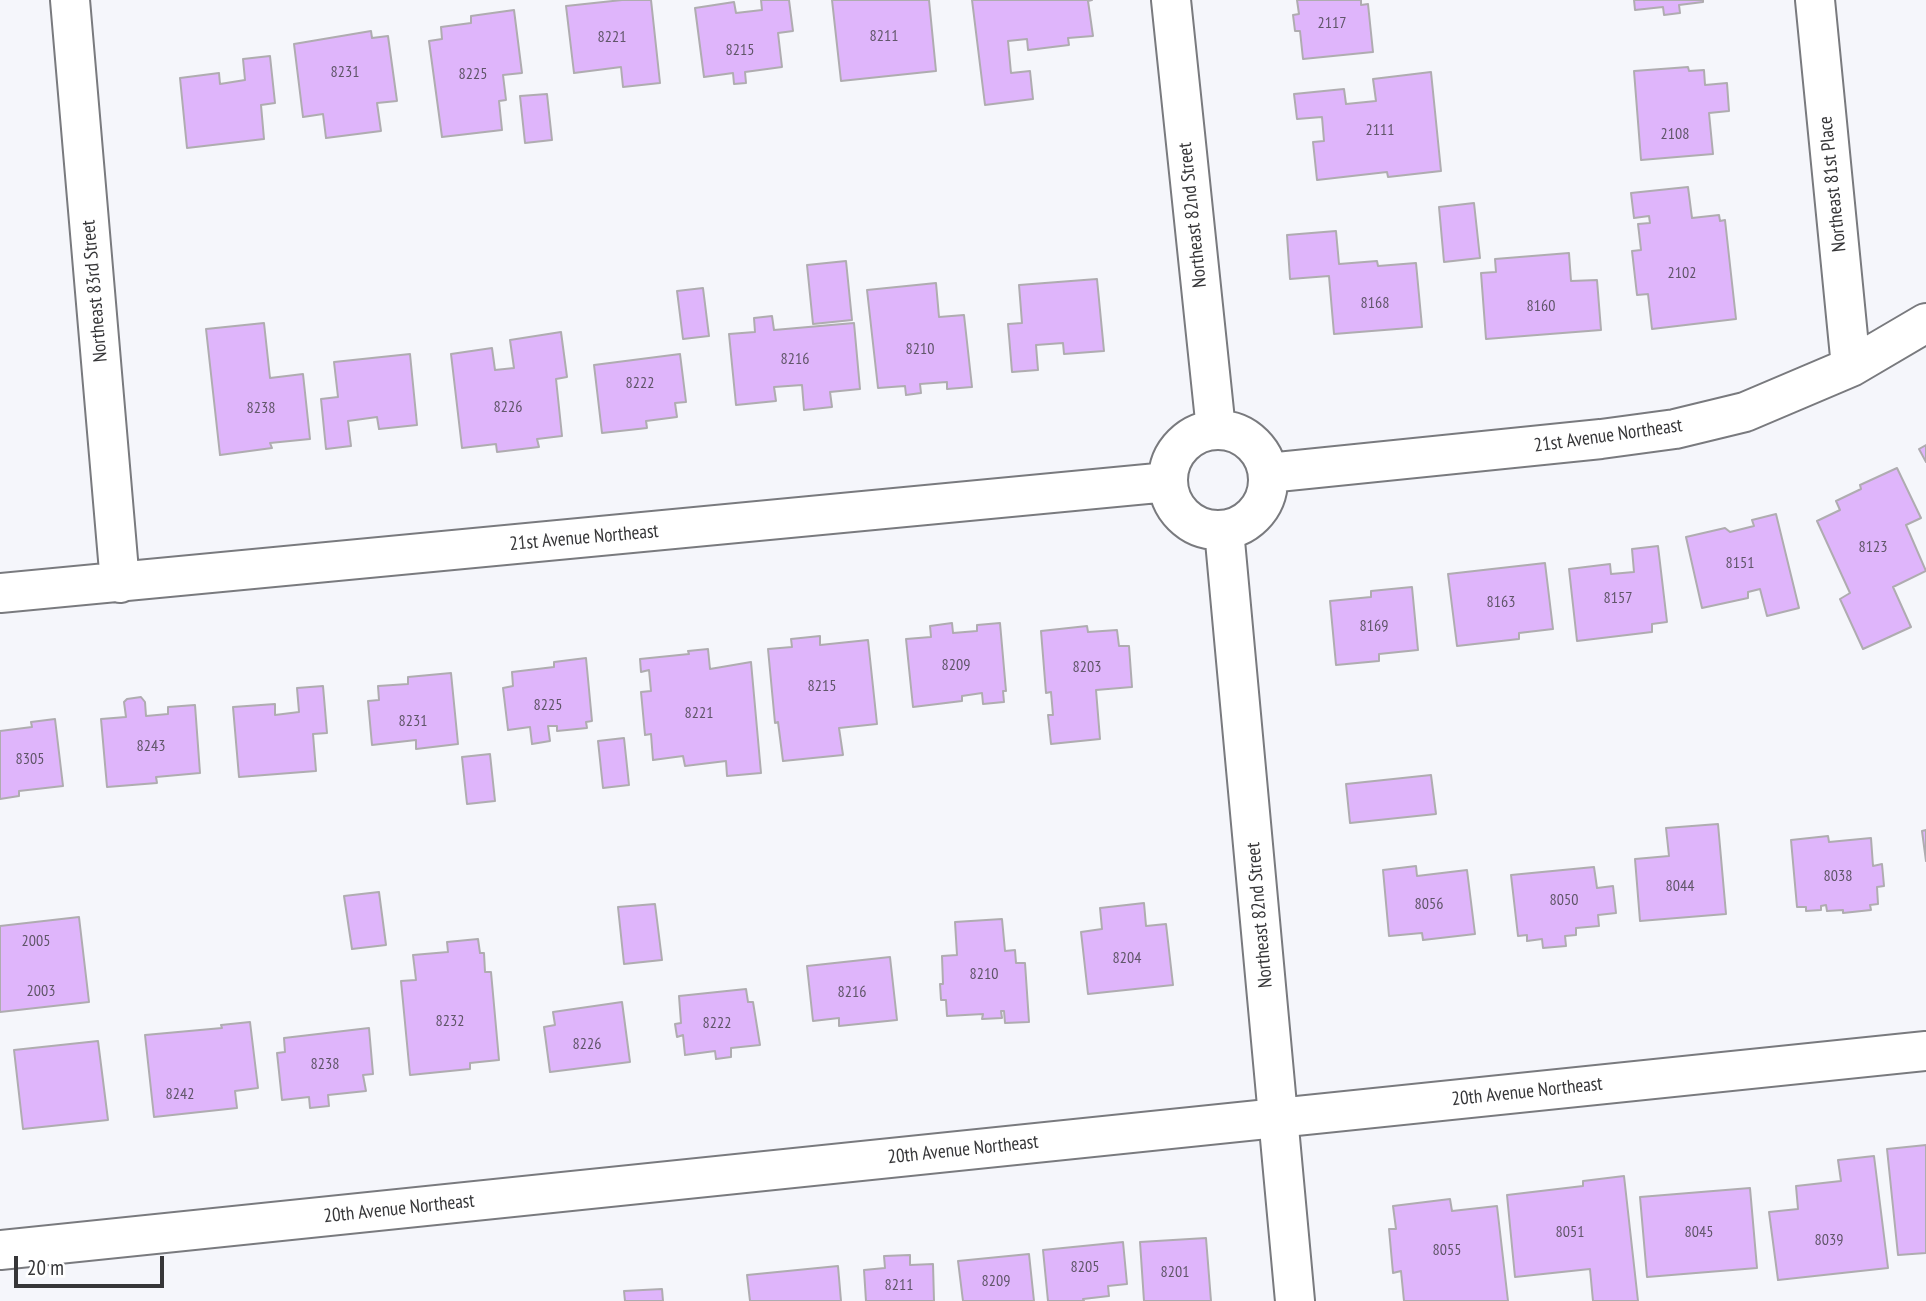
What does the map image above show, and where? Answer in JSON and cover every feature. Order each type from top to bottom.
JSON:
[{"type":"street","name":"Northeast 83rd Street","points":[[69,0],[120,583]]},
{"type":"street","name":"Northeast 82nd Street","points":[[1171,0],[1216,430]]},
{"type":"street","name":"Northeast 81st Place","points":[[1815,0],[1851,368]]},
{"type":"street","name":"21st Avenue Northeast","points":[[1268,473],[1675,429],[1745,412],[1851,368],[1926,323]]},
{"type":"street","points":[[1216,430],[1237,432],[1252,442],[1262,454],[1268,473],[1269,485],[1265,501],[1256,515],[1243,524],[1213,531],[1197,526],[1184,517],[1173,503],[1168,482],[1169,469],[1181,446],[1202,432],[1216,430]]},
{"type":"street","name":"21st Avenue Northeast","points":[[0,593],[1168,482]]},
{"type":"street","name":"Northeast 82nd Street","points":[[1224,530],[1295,1301]]},
{"type":"street","name":"20th Avenue Northeast","points":[[0,1250],[1926,1051]]},
{"type":"building","points":[[651,0],[660,83],[623,87],[621,67],[574,73],[566,6]]},
{"type":"building","points":[[761,0],[789,0],[793,31],[778,33],[782,67],[745,72],[746,83],[734,84],[733,73],[704,77],[695,8],[734,2],[736,13],[762,10]]},
{"type":"building","points":[[832,0],[929,0],[936,71],[841,81]]},
{"type":"building","points":[[972,0],[1092,0],[1088,1],[1093,36],[1068,38],[1069,45],[1028,50],[1027,39],[1008,41],[1011,73],[1030,71],[1033,99],[985,105]]},
{"type":"building","points":[[1297,0],[1361,0],[1361,5],[1368,4],[1373,52],[1303,59],[1300,31],[1295,31],[1293,15],[1299,14]]},
{"type":"building","points":[[1634,0],[1703,2],[1679,5],[1680,13],[1664,15],[1663,7],[1635,10]]},
{"type":"building","points":[[514,10],[522,73],[503,75],[506,100],[499,101],[502,130],[442,137],[429,41],[442,39],[441,27],[471,23],[471,16]]},
{"type":"building","points":[[371,31],[372,38],[388,36],[397,101],[377,103],[381,131],[326,138],[323,114],[303,117],[294,44]]},
{"type":"building","points":[[270,56],[275,103],[261,105],[264,139],[187,148],[180,78],[219,73],[220,84],[245,80],[243,59]]},
{"type":"building","points":[[1688,67],[1689,71],[1704,70],[1705,85],[1727,83],[1729,111],[1709,113],[1713,154],[1641,160],[1634,71]]},
{"type":"building","points":[[1431,72],[1441,171],[1388,177],[1387,172],[1317,180],[1313,142],[1324,141],[1322,117],[1297,119],[1294,94],[1344,89],[1346,104],[1376,101],[1373,79]]},
{"type":"building","points":[[547,94],[552,140],[525,143],[520,96]]},
{"type":"building","points":[[1688,187],[1692,218],[1719,215],[1720,221],[1725,220],[1736,319],[1652,329],[1648,294],[1637,295],[1632,251],[1641,250],[1638,224],[1650,223],[1649,216],[1634,218],[1631,193]]},
{"type":"building","points":[[1474,203],[1480,258],[1444,262],[1439,207]]},
{"type":"building","points":[[1336,231],[1339,264],[1377,261],[1378,266],[1416,263],[1422,327],[1334,334],[1329,276],[1290,279],[1287,235]]},
{"type":"building","points":[[1569,253],[1571,281],[1597,280],[1601,330],[1486,339],[1481,273],[1496,272],[1495,259]]},
{"type":"building","points":[[846,261],[852,320],[813,324],[807,265]]},
{"type":"building","points":[[1097,279],[1104,351],[1064,354],[1063,343],[1036,345],[1038,370],[1012,372],[1008,324],[1022,323],[1019,285]]},
{"type":"building","points":[[936,283],[939,317],[964,315],[972,387],[947,389],[947,382],[920,384],[921,393],[906,395],[905,386],[878,388],[867,290]]},
{"type":"building","points":[[703,288],[709,336],[683,339],[677,291]]},
{"type":"building","points":[[772,316],[774,330],[854,323],[860,389],[830,392],[832,407],[804,410],[802,385],[774,387],[776,401],[736,405],[729,334],[755,332],[754,318]]},
{"type":"building","points":[[264,323],[270,378],[303,374],[310,439],[270,443],[272,448],[220,455],[206,329]]},
{"type":"building","points":[[561,332],[567,377],[556,379],[562,436],[537,439],[539,447],[497,452],[496,444],[462,448],[451,354],[492,348],[495,370],[514,368],[510,340]]},
{"type":"building","points":[[410,354],[417,425],[379,429],[377,417],[348,421],[351,446],[326,449],[321,399],[338,397],[334,362]]},
{"type":"building","points":[[680,354],[686,402],[675,403],[677,417],[646,421],[647,428],[602,433],[594,365]]},
{"type":"building","points":[[1926,445],[1926,462],[1919,449]]},
{"type":"building","points":[[1897,468],[1921,518],[1906,525],[1926,571],[1893,587],[1911,627],[1863,649],[1840,599],[1850,593],[1817,521],[1840,510],[1836,501],[1861,489],[1860,485]]},
{"type":"building","points":[[1776,514],[1799,608],[1767,616],[1760,589],[1748,592],[1748,598],[1702,608],[1686,537],[1725,528],[1730,532],[1754,526],[1752,520]]},
{"type":"building","points":[[1658,546],[1667,622],[1652,624],[1652,632],[1577,641],[1569,569],[1610,564],[1611,574],[1634,572],[1632,549]]},
{"type":"building","points":[[1545,563],[1553,629],[1519,633],[1519,639],[1457,646],[1448,574]]},
{"type":"building","points":[[1412,587],[1418,650],[1379,654],[1379,661],[1336,665],[1330,601],[1371,597],[1371,591]]},
{"type":"building","points":[[952,623],[953,633],[977,631],[977,625],[1000,623],[1006,691],[1003,691],[1004,702],[983,704],[982,693],[962,696],[962,701],[913,707],[906,639],[931,637],[930,626]]},
{"type":"building","points":[[1087,626],[1088,632],[1117,630],[1119,646],[1129,646],[1132,687],[1096,690],[1100,739],[1051,744],[1048,715],[1053,715],[1051,692],[1046,693],[1041,631]]},
{"type":"building","points":[[820,636],[820,645],[868,640],[877,724],[839,728],[843,755],[783,761],[778,722],[775,723],[768,649],[792,647],[791,639]]},
{"type":"building","points":[[708,649],[710,669],[751,662],[761,773],[727,776],[726,761],[685,766],[683,756],[653,760],[651,734],[645,735],[641,692],[651,691],[649,670],[641,672],[640,659],[689,654],[688,651]]},
{"type":"building","points":[[586,658],[592,721],[586,722],[587,728],[557,731],[557,726],[548,726],[550,741],[532,744],[530,727],[508,730],[503,688],[513,686],[512,672],[554,667],[554,662]]},
{"type":"building","points":[[451,673],[458,744],[416,749],[416,740],[372,745],[368,701],[379,700],[378,686],[408,684],[408,677]]},
{"type":"building","points":[[323,686],[327,733],[313,734],[316,771],[239,777],[233,707],[275,704],[275,715],[299,712],[297,688]]},
{"type":"building","points":[[141,697],[145,702],[146,716],[168,714],[168,707],[195,705],[200,773],[156,777],[157,783],[107,787],[101,719],[126,717],[124,702]]},
{"type":"building","points":[[55,719],[63,786],[19,791],[19,796],[0,799],[0,731],[32,727],[31,722]]},
{"type":"building","points":[[624,738],[629,785],[603,788],[598,741]]},
{"type":"building","points":[[490,754],[495,801],[467,804],[462,757]]},
{"type":"building","points":[[1431,775],[1436,814],[1350,823],[1346,784]]},
{"type":"building","points":[[1718,824],[1726,914],[1640,921],[1635,859],[1669,856],[1666,828]]},
{"type":"building","points":[[1926,830],[1926,861],[1922,831]]},
{"type":"building","points":[[1828,836],[1829,842],[1871,838],[1873,866],[1882,864],[1884,886],[1877,887],[1878,904],[1870,905],[1871,910],[1843,913],[1843,910],[1827,911],[1826,905],[1821,906],[1821,910],[1806,911],[1806,907],[1797,907],[1791,840]]},
{"type":"building","points":[[1416,866],[1417,876],[1467,870],[1475,934],[1423,940],[1422,933],[1389,936],[1383,870]]},
{"type":"building","points":[[1594,867],[1597,888],[1613,886],[1616,913],[1598,915],[1599,926],[1576,928],[1576,935],[1565,936],[1566,946],[1543,948],[1542,939],[1527,941],[1527,935],[1518,936],[1511,875]]},
{"type":"building","points":[[379,892],[386,945],[352,949],[344,896]]},
{"type":"building","points":[[1144,903],[1146,926],[1166,924],[1173,985],[1088,994],[1081,932],[1102,929],[1100,908]]},
{"type":"building","points":[[655,904],[662,960],[624,964],[618,907]]},
{"type":"building","points":[[79,917],[89,1002],[0,1012],[0,926]]},
{"type":"building","points":[[1002,919],[1005,951],[1015,950],[1016,963],[1025,963],[1029,1022],[1005,1023],[1004,1011],[1001,1011],[1002,1018],[982,1019],[983,1014],[947,1016],[946,1000],[941,1000],[942,956],[957,955],[955,922]]},
{"type":"building","points":[[478,939],[480,953],[484,953],[485,972],[491,972],[499,1060],[470,1063],[470,1069],[410,1075],[401,981],[416,980],[413,955],[448,952],[447,942]]},
{"type":"building","points":[[890,957],[897,1020],[839,1026],[839,1018],[813,1021],[807,966]]},
{"type":"building","points":[[746,989],[748,1002],[753,1002],[760,1045],[731,1048],[731,1057],[716,1059],[715,1051],[685,1055],[683,1035],[677,1037],[675,1024],[681,1023],[679,996]]},
{"type":"building","points":[[622,1002],[630,1062],[550,1072],[544,1027],[555,1025],[553,1012]]},
{"type":"building","points":[[250,1022],[258,1088],[235,1091],[237,1108],[154,1117],[145,1035],[222,1028],[221,1025]]},
{"type":"building","points":[[369,1028],[373,1074],[363,1075],[366,1091],[328,1095],[329,1106],[310,1108],[309,1097],[282,1100],[277,1053],[285,1052],[284,1038]]},
{"type":"building","points":[[98,1041],[108,1120],[23,1129],[14,1050]]},
{"type":"building","points":[[1926,1145],[1926,1253],[1898,1255],[1887,1149]]},
{"type":"building","points":[[1874,1156],[1888,1268],[1778,1280],[1769,1212],[1798,1209],[1796,1186],[1841,1181],[1838,1160]]},
{"type":"building","points":[[1624,1176],[1638,1301],[1593,1301],[1590,1269],[1515,1277],[1507,1195],[1583,1186],[1583,1181]]},
{"type":"building","points":[[1750,1188],[1757,1268],[1647,1277],[1640,1197]]},
{"type":"building","points":[[1450,1199],[1452,1211],[1497,1206],[1508,1301],[1404,1301],[1401,1271],[1393,1273],[1389,1229],[1396,1229],[1393,1206]]},
{"type":"building","points":[[1206,1238],[1211,1301],[1144,1301],[1140,1242]]},
{"type":"building","points":[[1123,1242],[1127,1284],[1108,1286],[1109,1296],[1083,1299],[1084,1301],[1048,1301],[1043,1250]]},
{"type":"building","points":[[1029,1254],[1034,1301],[963,1301],[958,1261]]},
{"type":"building","points":[[910,1255],[910,1265],[933,1264],[934,1301],[866,1301],[864,1270],[885,1268],[884,1256]]},
{"type":"building","points":[[838,1266],[841,1301],[750,1301],[747,1275]]},
{"type":"building","points":[[662,1289],[663,1301],[625,1301],[624,1291]]}]
